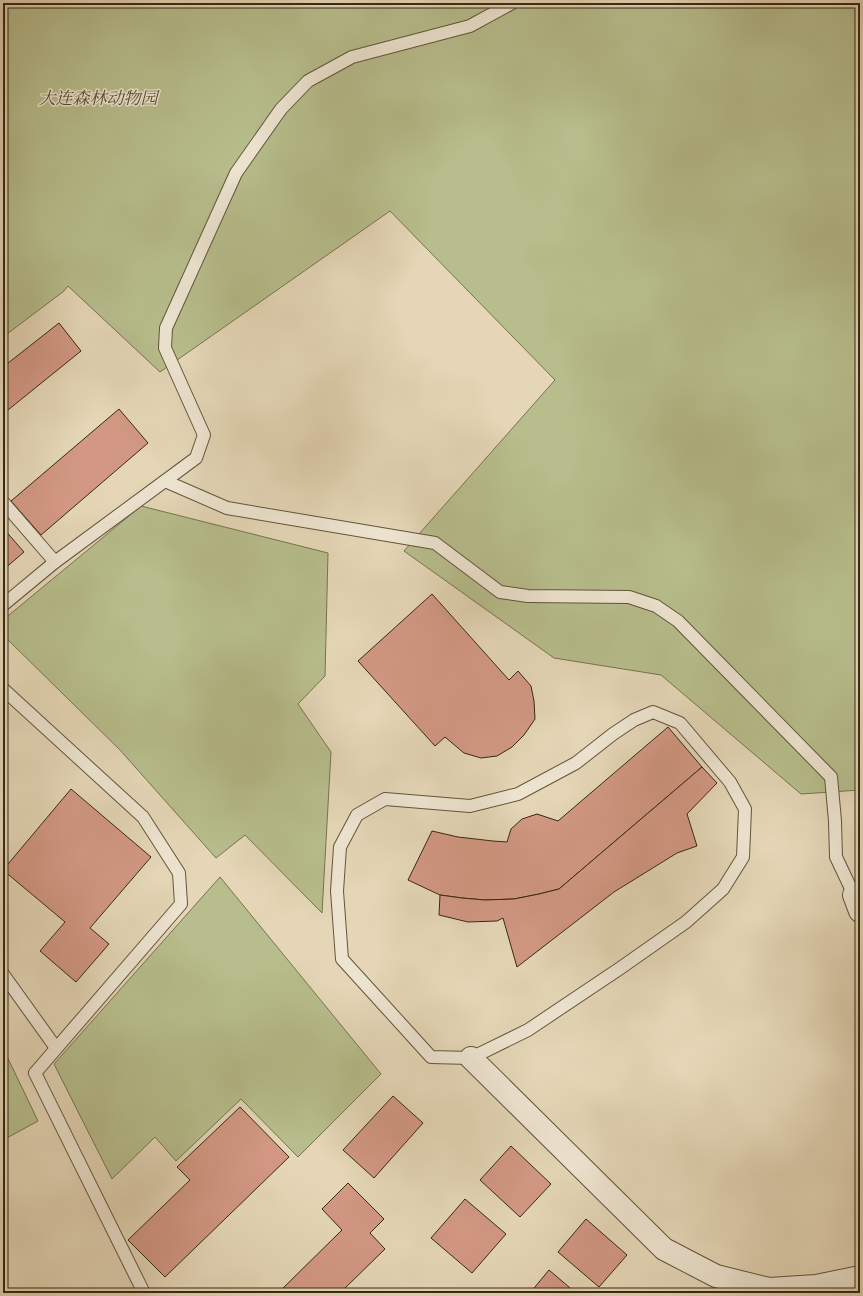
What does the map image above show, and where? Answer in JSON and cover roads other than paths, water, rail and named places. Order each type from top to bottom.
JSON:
[{"type":"street","points":[[470,1058],[664,1249],[716,1276],[769,1290],[816,1286],[860,1277]]},
{"type":"lane","points":[[3,605],[55,562],[196,458],[204,435],[164,348],[166,328],[236,173],[281,109],[308,81],[352,57],[470,26],[512,3]]},
{"type":"lane","points":[[165,481],[227,508],[435,543],[500,592],[528,596],[629,597],[656,606],[678,621],[831,777],[836,856],[858,900]]},
{"type":"lane","points":[[3,502],[55,562]]},
{"type":"lane","points":[[3,689],[143,817],[179,873],[181,904],[35,1073],[144,1293]]},
{"type":"lane","points":[[653,712],[680,723],[730,782],[745,809],[743,856],[723,889],[686,922],[619,970],[528,1030],[470,1058],[431,1057],[342,959],[336,891],[340,847],[357,815],[385,799],[470,806],[518,794],[576,762],[634,720],[653,712]]},
{"type":"lane","points":[[3,974],[56,1048]]},
{"type":"park label","name":"大连森林动物园","points":[[98,98]]}]
